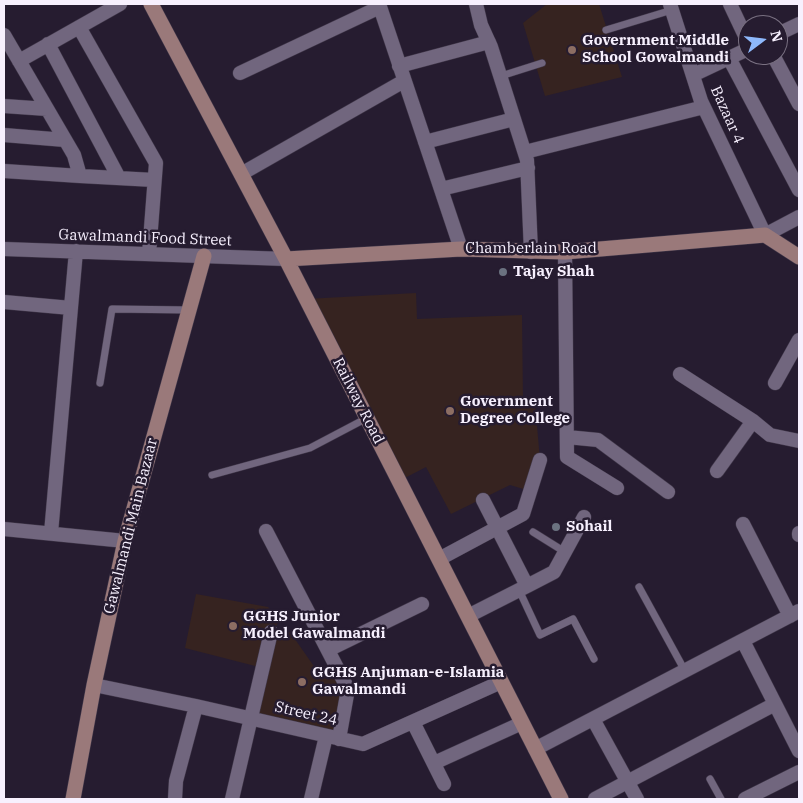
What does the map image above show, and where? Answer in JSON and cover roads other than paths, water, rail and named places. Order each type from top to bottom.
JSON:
[{"type":"street","points":[[19,61],[120,4]]},
{"type":"street","name":"Railway Road","points":[[151,4],[286,259],[561,799]]},
{"type":"street","points":[[476,4],[481,24],[501,76],[525,152],[528,168],[531,252]]},
{"type":"street","points":[[730,4],[738,21]]},
{"type":"street","points":[[240,72],[380,6],[461,249]]},
{"type":"street","name":"Bazaar 4","points":[[671,7],[704,108],[764,235]]},
{"type":"street","points":[[79,27],[156,163],[149,254]]},
{"type":"street","points":[[4,36],[74,155],[80,176]]},
{"type":"street","points":[[400,66],[489,42]]},
{"type":"street","points":[[48,44],[119,178]]},
{"type":"street","points":[[693,74],[738,54]]},
{"type":"street","points":[[730,58],[799,190]]},
{"type":"street","points":[[779,65],[799,102]]},
{"type":"street","points":[[241,174],[404,81]]},
{"type":"street","points":[[4,106],[47,109]]},
{"type":"street","points":[[525,152],[704,108]]},
{"type":"street","points":[[425,142],[514,119]]},
{"type":"street","points":[[4,135],[65,140]]},
{"type":"street","points":[[441,189],[528,168]]},
{"type":"street","points":[[4,171],[154,180]]},
{"type":"street","points":[[764,235],[799,217]]},
{"type":"street","points":[[764,235],[799,257]]},
{"type":"street","name":"Chamberlain Road","points":[[286,259],[461,249],[565,252],[764,235]]},
{"type":"street","name":"Gawalmandi Food Street","points":[[4,249],[286,259]]},
{"type":"street","points":[[51,533],[76,251]]},
{"type":"street","points":[[565,252],[567,457],[616,488]]},
{"type":"street","name":"Gawalmandi Main Bazaar","points":[[73,799],[94,685],[124,541],[204,256]]},
{"type":"street","points":[[4,302],[71,308]]},
{"type":"street","points":[[775,383],[799,340]]},
{"type":"street","points":[[680,374],[753,420],[770,435],[799,441]]},
{"type":"street","points":[[717,471],[753,420]]},
{"type":"street","points":[[567,437],[598,440],[668,492]]},
{"type":"street","points":[[439,560],[523,514],[540,460]]},
{"type":"street","points":[[483,500],[523,588]]},
{"type":"street","points":[[468,616],[554,572],[584,518]]},
{"type":"street","points":[[536,749],[795,613],[743,524]]},
{"type":"street","points":[[4,529],[124,541]]},
{"type":"street","points":[[266,531],[348,689],[311,799]]},
{"type":"street","points":[[328,650],[422,604]]},
{"type":"street","points":[[232,799],[271,632]]},
{"type":"street","points":[[743,641],[799,751]]},
{"type":"street","name":"Street 24","points":[[94,685],[363,744],[501,682]]},
{"type":"street","points":[[595,799],[775,704]]},
{"type":"street","points":[[175,799],[176,781],[196,706]]},
{"type":"street","points":[[593,719],[637,799]]},
{"type":"street","points":[[413,722],[444,784]]},
{"type":"street","points":[[434,763],[522,723]]},
{"type":"street","points":[[745,799],[799,772]]},
{"type":"lane","points":[[606,30],[671,7]]},
{"type":"lane","points":[[501,76],[542,63]]},
{"type":"lane","points":[[100,383],[112,309],[190,310]]},
{"type":"lane","points":[[212,475],[310,448],[367,418]]},
{"type":"lane","points":[[533,532],[565,552]]},
{"type":"lane","points":[[638,587],[685,671]]},
{"type":"lane","points":[[523,588],[540,634],[573,619],[594,659]]},
{"type":"lane","points":[[710,779],[721,799]]},
{"type":"place","name":"Government Middle School Gowalmandi","points":[[572,50]]},
{"type":"place","name":"Tajay Shah","points":[[503,272]]},
{"type":"place","name":"Government Degree College","points":[[450,411]]},
{"type":"place","name":"Sohail","points":[[556,527]]},
{"type":"place","name":"GGHS Junior Model Gawalmandi","points":[[233,626]]},
{"type":"place","name":"GGHS Anjuman-e-Islamia Gawalmandi","points":[[302,682]]}]
